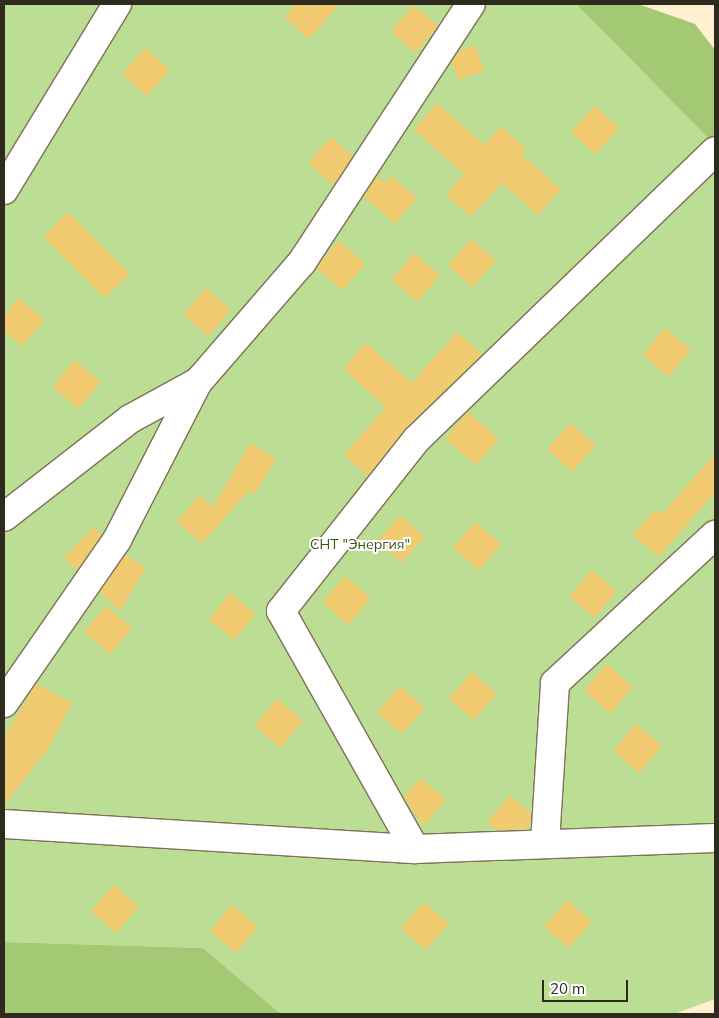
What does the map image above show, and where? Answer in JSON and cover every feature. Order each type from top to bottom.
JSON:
[{"type":"street","points":[[4,190],[117,4]]},
{"type":"street","points":[[4,703],[117,540],[198,382],[302,262],[471,4]]},
{"type":"street","points":[[415,849],[281,611],[417,439],[715,151]]},
{"type":"street","points":[[4,517],[130,419],[198,382]]},
{"type":"street","points":[[545,842],[555,683],[715,535]]},
{"type":"street","points":[[4,824],[415,849],[545,842],[715,838]]},
{"type":"green space","name":"СНТ \"Энергия\"","points":[[4,4],[576,4],[715,145],[715,999],[674,1014],[281,1014],[203,948],[4,942]]},
{"type":"green space","points":[[576,4],[638,4],[695,24],[715,50],[715,145]]},
{"type":"green space","points":[[4,942],[203,948],[281,1014],[4,1014]]},
{"type":"building","points":[[296,4],[340,4],[309,39],[284,17]]},
{"type":"building","points":[[414,5],[438,26],[415,52],[391,31]]},
{"type":"building","points":[[475,45],[484,71],[458,80],[452,62],[459,51]]},
{"type":"building","points":[[145,48],[170,70],[147,96],[122,74]]},
{"type":"building","points":[[437,103],[485,145],[501,126],[526,149],[521,154],[561,189],[538,215],[502,183],[471,217],[446,195],[464,174],[414,130]]},
{"type":"building","points":[[594,106],[619,128],[596,154],[571,132]]},
{"type":"building","points":[[331,137],[353,156],[334,185],[308,163]]},
{"type":"building","points":[[392,176],[417,198],[395,224],[364,196],[377,177],[385,184]]},
{"type":"building","points":[[68,212],[130,274],[105,298],[43,237]]},
{"type":"building","points":[[471,239],[496,261],[473,287],[448,265]]},
{"type":"building","points":[[339,241],[365,264],[342,290],[316,267]]},
{"type":"building","points":[[414,253],[440,275],[418,302],[392,280]]},
{"type":"building","points":[[206,288],[231,310],[208,336],[183,314]]},
{"type":"building","points":[[19,298],[45,320],[22,346],[4,331],[4,316]]},
{"type":"building","points":[[665,328],[691,350],[669,377],[643,355]]},
{"type":"building","points":[[457,332],[482,354],[406,428],[368,476],[344,455],[386,407],[343,369],[366,343],[412,383]]},
{"type":"building","points":[[75,360],[101,382],[79,409],[53,387]]},
{"type":"building","points":[[468,412],[499,439],[476,465],[445,438]]},
{"type":"building","points":[[571,423],[596,446],[572,472],[547,449]]},
{"type":"building","points":[[250,443],[276,458],[255,494],[249,491],[202,543],[177,522],[200,495],[213,507]]},
{"type":"building","points":[[715,454],[715,492],[659,557],[633,535],[656,509],[662,514]]},
{"type":"building","points":[[400,515],[425,537],[402,563],[377,541]]},
{"type":"building","points":[[475,522],[501,544],[479,570],[453,548]]},
{"type":"building","points":[[94,527],[102,535],[77,570],[64,557]]},
{"type":"building","points":[[125,555],[146,568],[120,611],[100,592]]},
{"type":"building","points":[[592,570],[617,592],[594,618],[569,596]]},
{"type":"building","points":[[345,576],[371,598],[349,625],[323,603]]},
{"type":"building","points":[[230,593],[256,614],[234,640],[209,619]]},
{"type":"building","points":[[106,606],[132,628],[110,654],[84,632]]},
{"type":"building","points":[[607,664],[633,687],[610,713],[584,690]]},
{"type":"building","points":[[472,672],[497,694],[474,720],[449,698]]},
{"type":"building","points":[[36,684],[72,703],[48,749],[4,805],[4,737]]},
{"type":"building","points":[[400,686],[425,708],[402,734],[377,712]]},
{"type":"building","points":[[277,699],[303,721],[281,748],[255,726]]},
{"type":"building","points":[[636,724],[662,746],[640,773],[614,751]]},
{"type":"building","points":[[421,778],[446,800],[423,826],[404,797]]},
{"type":"building","points":[[510,795],[531,814],[531,823],[525,829],[497,830],[487,822]]},
{"type":"building","points":[[114,885],[139,907],[116,933],[91,911]]},
{"type":"building","points":[[567,900],[592,922],[569,948],[544,926]]},
{"type":"building","points":[[424,902],[449,924],[426,950],[401,928]]},
{"type":"building","points":[[232,905],[258,927],[236,953],[210,931]]}]
